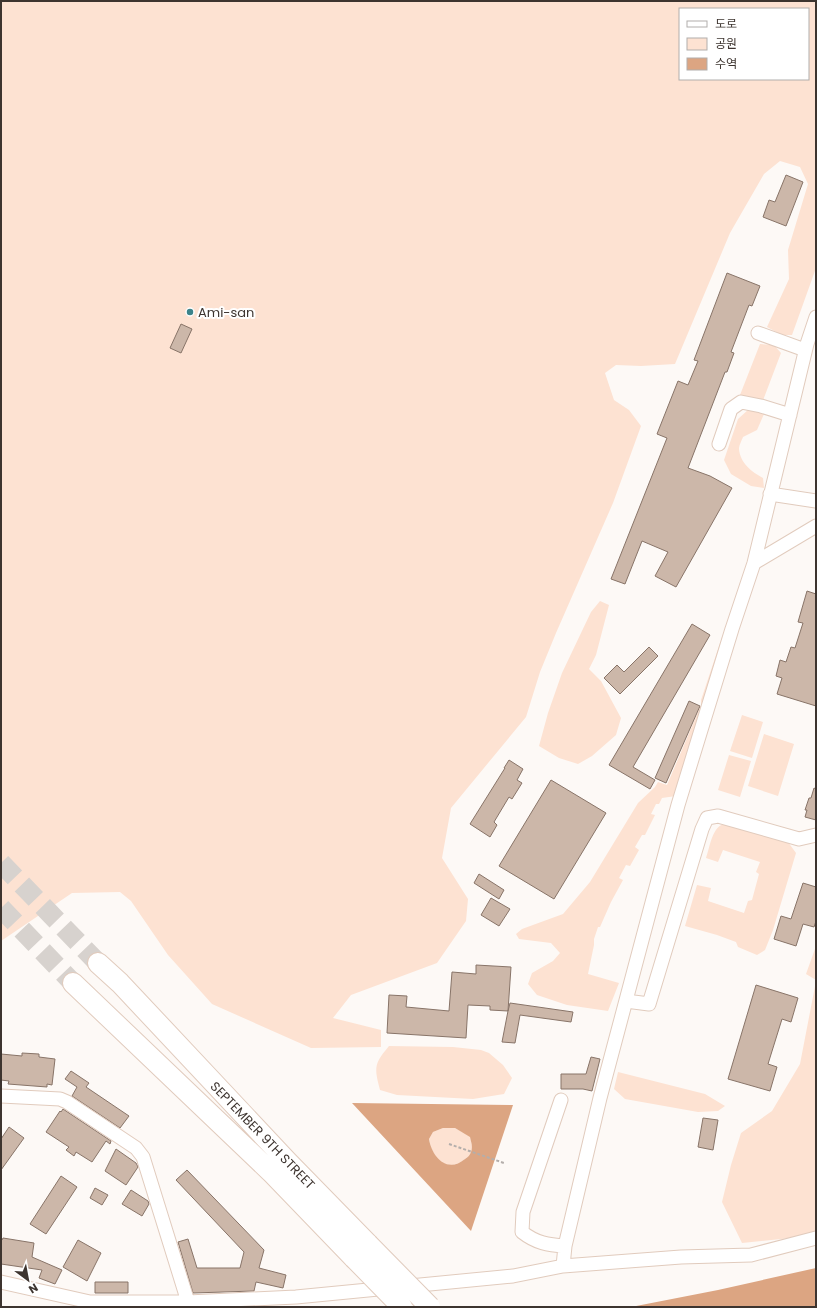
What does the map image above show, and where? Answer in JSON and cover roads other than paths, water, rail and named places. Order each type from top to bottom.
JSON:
[{"type":"highway","name":"SEPTEMBER 9TH STREET","points":[[98,963],[120,983],[287,1161],[430,1307]]},
{"type":"highway","name":"SEPTEMBER 9TH STREET","points":[[73,983],[273,1174],[402,1307]]},
{"type":"street","points":[[563,1266],[565,1246],[600,1098],[678,805],[754,563],[805,350],[816,317]]},
{"type":"street","points":[[758,333],[805,350]]},
{"type":"street","points":[[719,444],[730,409],[741,402],[761,406],[790,415]]},
{"type":"street","points":[[770,494],[816,502]]},
{"type":"street","points":[[754,563],[816,526]]},
{"type":"street","points":[[626,1001],[649,1004],[702,829],[707,818],[718,816],[799,839],[816,835]]},
{"type":"street","points":[[1,1096],[60,1100],[67,1102],[136,1148],[143,1157],[188,1302]]},
{"type":"street","points":[[561,1100],[523,1212],[522,1232],[529,1238],[545,1244],[565,1246]]},
{"type":"street","points":[[1,1282],[90,1302],[188,1302],[296,1296],[513,1276],[563,1266],[681,1257],[751,1255],[816,1238]]},
{"type":"water","points":[[352,1103],[513,1105],[471,1231]],"holes":[[[443,1128],[455,1128],[470,1137],[472,1150],[468,1157],[452,1165],[446,1164],[437,1157],[433,1152],[429,1139],[433,1132]]]},
{"type":"water","points":[[816,1268],[816,1307],[631,1307],[718,1290]]},
{"type":"tunnel","points":[[1,863],[98,963]]},
{"type":"tunnel","points":[[1,908],[73,983]]},
{"type":"place","name":"Ami-san","points":[[190,312]]}]
